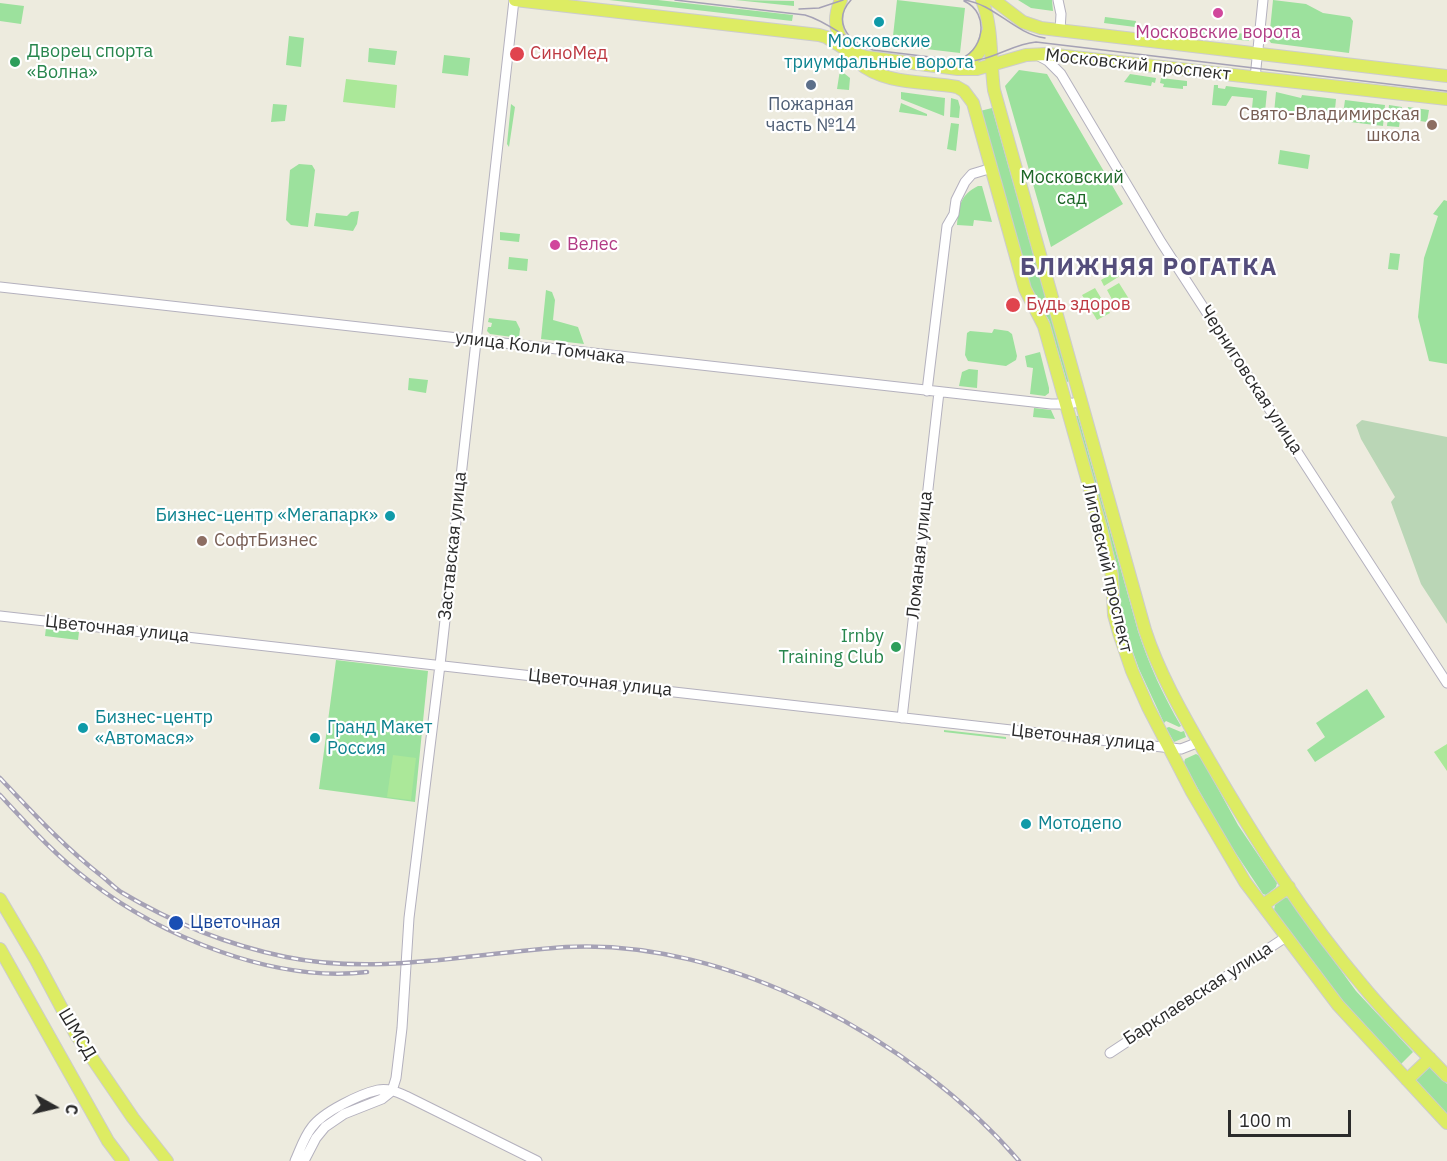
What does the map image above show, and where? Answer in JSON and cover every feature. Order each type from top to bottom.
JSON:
[{"type":"main road","name":"Московский проспект","points":[[514,0],[819,35],[850,52],[876,60],[948,68],[974,69],[1034,54],[1069,56],[1447,99]]},
{"type":"main road","points":[[841,0],[836,24],[841,40],[850,52]]},
{"type":"main road","name":"Лиговский проспект","points":[[982,0],[989,27],[995,93],[1155,660],[1245,822],[1289,887],[1363,987],[1447,1076]]},
{"type":"main road","name":"Московский проспект","points":[[994,0],[1023,22],[1041,28],[1447,76]]},
{"type":"main road","points":[[948,68],[959,67],[973,60],[982,47],[989,27]]},
{"type":"main road","name":"Лиговский проспект","points":[[850,52],[857,62],[879,73],[904,80],[957,87],[964,91],[973,103],[1025,288],[1044,326],[1107,550],[1112,576],[1114,615],[1132,671],[1169,747],[1229,856],[1263,905],[1338,1005],[1447,1123]]},
{"type":"main road","points":[[1263,905],[1289,887]]},
{"type":"main road","name":"ШМСД","points":[[0,899],[75,1033],[127,1110],[167,1161]]},
{"type":"main road","name":"ШМСД","points":[[0,948],[108,1141],[123,1161]]},
{"type":"main road","points":[[1407,1080],[1430,1058]]},
{"type":"street","name":"Заставская улица","points":[[392,1090],[396,1078],[402,1028],[408,928],[440,665],[514,0]]},
{"type":"street","points":[[1058,0],[1061,14],[1060,31]]},
{"type":"street","points":[[1255,78],[1263,0]]},
{"type":"street","name":"Черниговская улица","points":[[1034,54],[1043,58],[1061,74],[1161,242],[1447,683]]},
{"type":"street","points":[[1061,74],[1063,65],[1069,56]]},
{"type":"street","points":[[927,391],[947,226],[954,214],[956,200],[965,182],[972,174],[992,168]]},
{"type":"street","name":"улица Коли Томчака","points":[[0,287],[927,391],[1066,404],[1081,402]]},
{"type":"street","name":"Ломаная улица","points":[[902,718],[939,392]]},
{"type":"street","name":"Цветочная улица","points":[[0,616],[1181,749],[1199,742]]},
{"type":"street","name":"Барклаевская улица","points":[[1110,1053],[1286,936]]},
{"type":"street","points":[[295,1161],[311,1128],[327,1113],[378,1090],[392,1090],[537,1161]]},
{"type":"street","points":[[304,1161],[316,1138],[329,1124],[344,1114],[382,1099],[392,1090]]},
{"type":"green space","points":[[609,0],[658,0],[793,15],[792,21]]},
{"type":"green space","points":[[735,0],[794,1],[794,6]]},
{"type":"green space","points":[[897,0],[965,8],[960,53],[892,45]]},
{"type":"green space","points":[[1018,0],[1052,0],[1053,11],[1031,8]]},
{"type":"green space","points":[[1273,0],[1306,4],[1323,13],[1350,17],[1353,21],[1349,53],[1271,43],[1269,40]]},
{"type":"green space","points":[[0,3],[24,6],[21,24],[0,21]]},
{"type":"green space","points":[[1105,17],[1136,21],[1135,27],[1104,23]]},
{"type":"green space","points":[[1185,27],[1210,30],[1209,36],[1184,33]]},
{"type":"green space","points":[[1223,32],[1249,34],[1249,41],[1222,38]]},
{"type":"green space","points":[[289,36],[304,38],[301,67],[286,65]]},
{"type":"green space","points":[[369,48],[397,51],[395,65],[368,62]]},
{"type":"green space","points":[[444,55],[470,58],[468,76],[442,73]]},
{"type":"green space","points":[[840,70],[850,78],[849,90],[837,89]]},
{"type":"green space","name":"Московский сад","points":[[1019,70],[1047,74],[1123,204],[1051,247],[1005,86]]},
{"type":"green space","points":[[1130,74],[1156,78],[1155,83],[1152,82],[1151,86],[1124,82]]},
{"type":"green space","points":[[1161,78],[1187,81],[1187,86],[1183,86],[1183,89],[1163,87],[1164,84],[1160,83]]},
{"type":"green space","points":[[346,79],[397,85],[395,108],[343,102]]},
{"type":"green space","points":[[1214,85],[1225,89],[1226,86],[1267,91],[1265,112],[1252,108],[1253,98],[1232,96],[1226,106],[1212,105]]},
{"type":"green space","points":[[901,92],[945,98],[944,116],[901,99]]},
{"type":"green space","points":[[1276,92],[1301,98],[1302,95],[1336,99],[1334,120],[1274,113]]},
{"type":"green space","points":[[951,98],[958,100],[959,118],[950,117]]},
{"type":"green space","points":[[1345,100],[1385,105],[1383,126],[1342,121]]},
{"type":"green space","points":[[901,103],[927,114],[927,116],[899,112]]},
{"type":"green space","points":[[273,104],[287,105],[285,121],[271,122]]},
{"type":"green space","points":[[511,104],[515,107],[509,147],[507,144]]},
{"type":"green space","points":[[1389,105],[1402,107],[1399,127],[1387,126]]},
{"type":"green space","points":[[1408,107],[1429,110],[1427,122],[1406,119]]},
{"type":"green space","points":[[992,108],[1069,381],[1067,382],[1049,320],[1031,291],[980,111]]},
{"type":"green space","points":[[951,123],[959,124],[956,151],[947,149]]},
{"type":"green space","points":[[1280,150],[1310,155],[1308,169],[1278,164]]},
{"type":"green space","points":[[299,164],[312,165],[315,170],[308,227],[291,225],[286,220],[290,170]]},
{"type":"green space","points":[[978,186],[982,186],[992,222],[974,220],[973,226],[957,225],[964,197]]},
{"type":"green space","points":[[1444,200],[1447,201],[1447,364],[1429,361],[1418,317],[1424,258],[1438,216],[1433,214]]},
{"type":"green space","points":[[359,211],[357,224],[353,231],[314,226],[316,213],[347,216],[351,212]]},
{"type":"green space","points":[[500,232],[520,234],[519,242],[500,240]]},
{"type":"green space","points":[[1390,253],[1400,254],[1398,270],[1388,269]]},
{"type":"green space","points":[[509,257],[528,259],[527,271],[508,269]]},
{"type":"green space","points":[[1120,269],[1123,274],[1104,286],[1101,280]]},
{"type":"green space","points":[[1119,283],[1129,299],[1116,307],[1107,290]]},
{"type":"green space","points":[[1095,288],[1110,313],[1097,320],[1082,295]]},
{"type":"green space","points":[[546,290],[552,292],[555,300],[553,320],[578,327],[584,344],[541,339]]},
{"type":"green space","points":[[489,318],[516,321],[520,329],[519,338],[490,334],[487,331],[492,323],[488,322]]},
{"type":"green space","points":[[994,329],[1008,331],[1012,334],[1016,360],[1006,366],[968,361],[965,355],[967,333],[970,331],[992,333]]},
{"type":"green space","points":[[1040,352],[1049,388],[1049,393],[1045,396],[1030,394],[1033,368],[1027,367],[1025,356]]},
{"type":"green space","points":[[969,369],[978,370],[977,388],[959,386],[962,372]]},
{"type":"green space","points":[[409,378],[428,380],[426,393],[408,390]]},
{"type":"green space","points":[[1034,408],[1051,410],[1055,419],[1033,417]]},
{"type":"green space","points":[[1076,416],[1078,416],[1138,631],[1157,680],[1181,726],[1179,727],[1166,721],[1164,723],[1139,669],[1125,630],[1121,614],[1118,569]]},
{"type":"green space","points":[[1362,420],[1447,437],[1447,624],[1421,584],[1391,502],[1395,497],[1361,439],[1356,425]]},
{"type":"green space","points":[[46,628],[79,632],[78,640],[45,636]]},
{"type":"green space","points":[[336,660],[428,671],[415,802],[319,789]]},
{"type":"green space","points":[[1367,689],[1385,717],[1315,762],[1307,750],[1325,737],[1316,723]]},
{"type":"green space","points":[[1166,728],[1184,731],[1186,737],[1174,742]]},
{"type":"green space","points":[[944,730],[1006,737],[1006,739],[944,732]]},
{"type":"green space","points":[[1447,744],[1447,771],[1434,752]]},
{"type":"green space","points":[[1196,754],[1200,756],[1238,825],[1277,883],[1276,887],[1266,895],[1263,894],[1221,831],[1184,763],[1185,759]]},
{"type":"green space","points":[[393,755],[416,758],[411,800],[387,797]]},
{"type":"green space","points":[[1285,897],[1356,991],[1413,1052],[1401,1064],[1343,1001],[1274,910],[1275,905]]},
{"type":"green space","points":[[1430,1066],[1447,1084],[1447,1114],[1415,1079]]},
{"type":"tram line","points":[[675,0],[805,15],[823,22],[855,42],[873,50],[963,61],[982,59],[1036,42],[1447,91]]},
{"type":"tram line","points":[[799,9],[819,8],[843,0]]},
{"type":"tram line","points":[[850,37],[844,28],[843,14],[851,0]]},
{"type":"tram line","points":[[964,0],[985,7],[1023,31],[1045,38]]},
{"type":"tram line","points":[[956,60],[973,50],[981,33],[978,14],[964,1]]},
{"type":"railway","points":[[0,778],[62,842],[121,892],[180,923],[264,952],[321,962],[391,964],[566,947],[628,949],[690,960],[753,979],[814,1005],[873,1038],[927,1075],[976,1117],[1019,1161]]},
{"type":"railway","points":[[0,795],[53,850],[88,880],[117,901],[184,937],[257,963],[331,974],[367,972]]},
{"type":"place","name":"Московские ворота","points":[[1218,13]]},
{"type":"place","name":"Московские триумфальные ворота","points":[[879,22]]},
{"type":"place","name":"СиноМед","points":[[517,54]]},
{"type":"place","name":"Дворец спорта «Волна»","points":[[15,62]]},
{"type":"place","name":"Пожарная часть №14","points":[[811,85]]},
{"type":"place","name":"Свято-Владимирская школа","points":[[1432,125]]},
{"type":"place","name":"Велес","points":[[555,245]]},
{"type":"place","name":"Будь здоров","points":[[1013,305]]},
{"type":"place","name":"Бизнес-центр «Мегапарк»","points":[[390,516]]},
{"type":"place","name":"СофтБизнес","points":[[202,541]]},
{"type":"place","name":"Irnby Training Club","points":[[896,647]]},
{"type":"place","name":"Бизнес-центр «Автомася»","points":[[83,728]]},
{"type":"place","name":"Гранд Макет Россия","points":[[315,738]]},
{"type":"place","name":"Мотодепо","points":[[1026,824]]},
{"type":"place","name":"Цветочная","points":[[176,923]]},
{"type":"district","name":"БЛИЖНЯЯ РОГАТКА","points":[[1149,268]]}]
